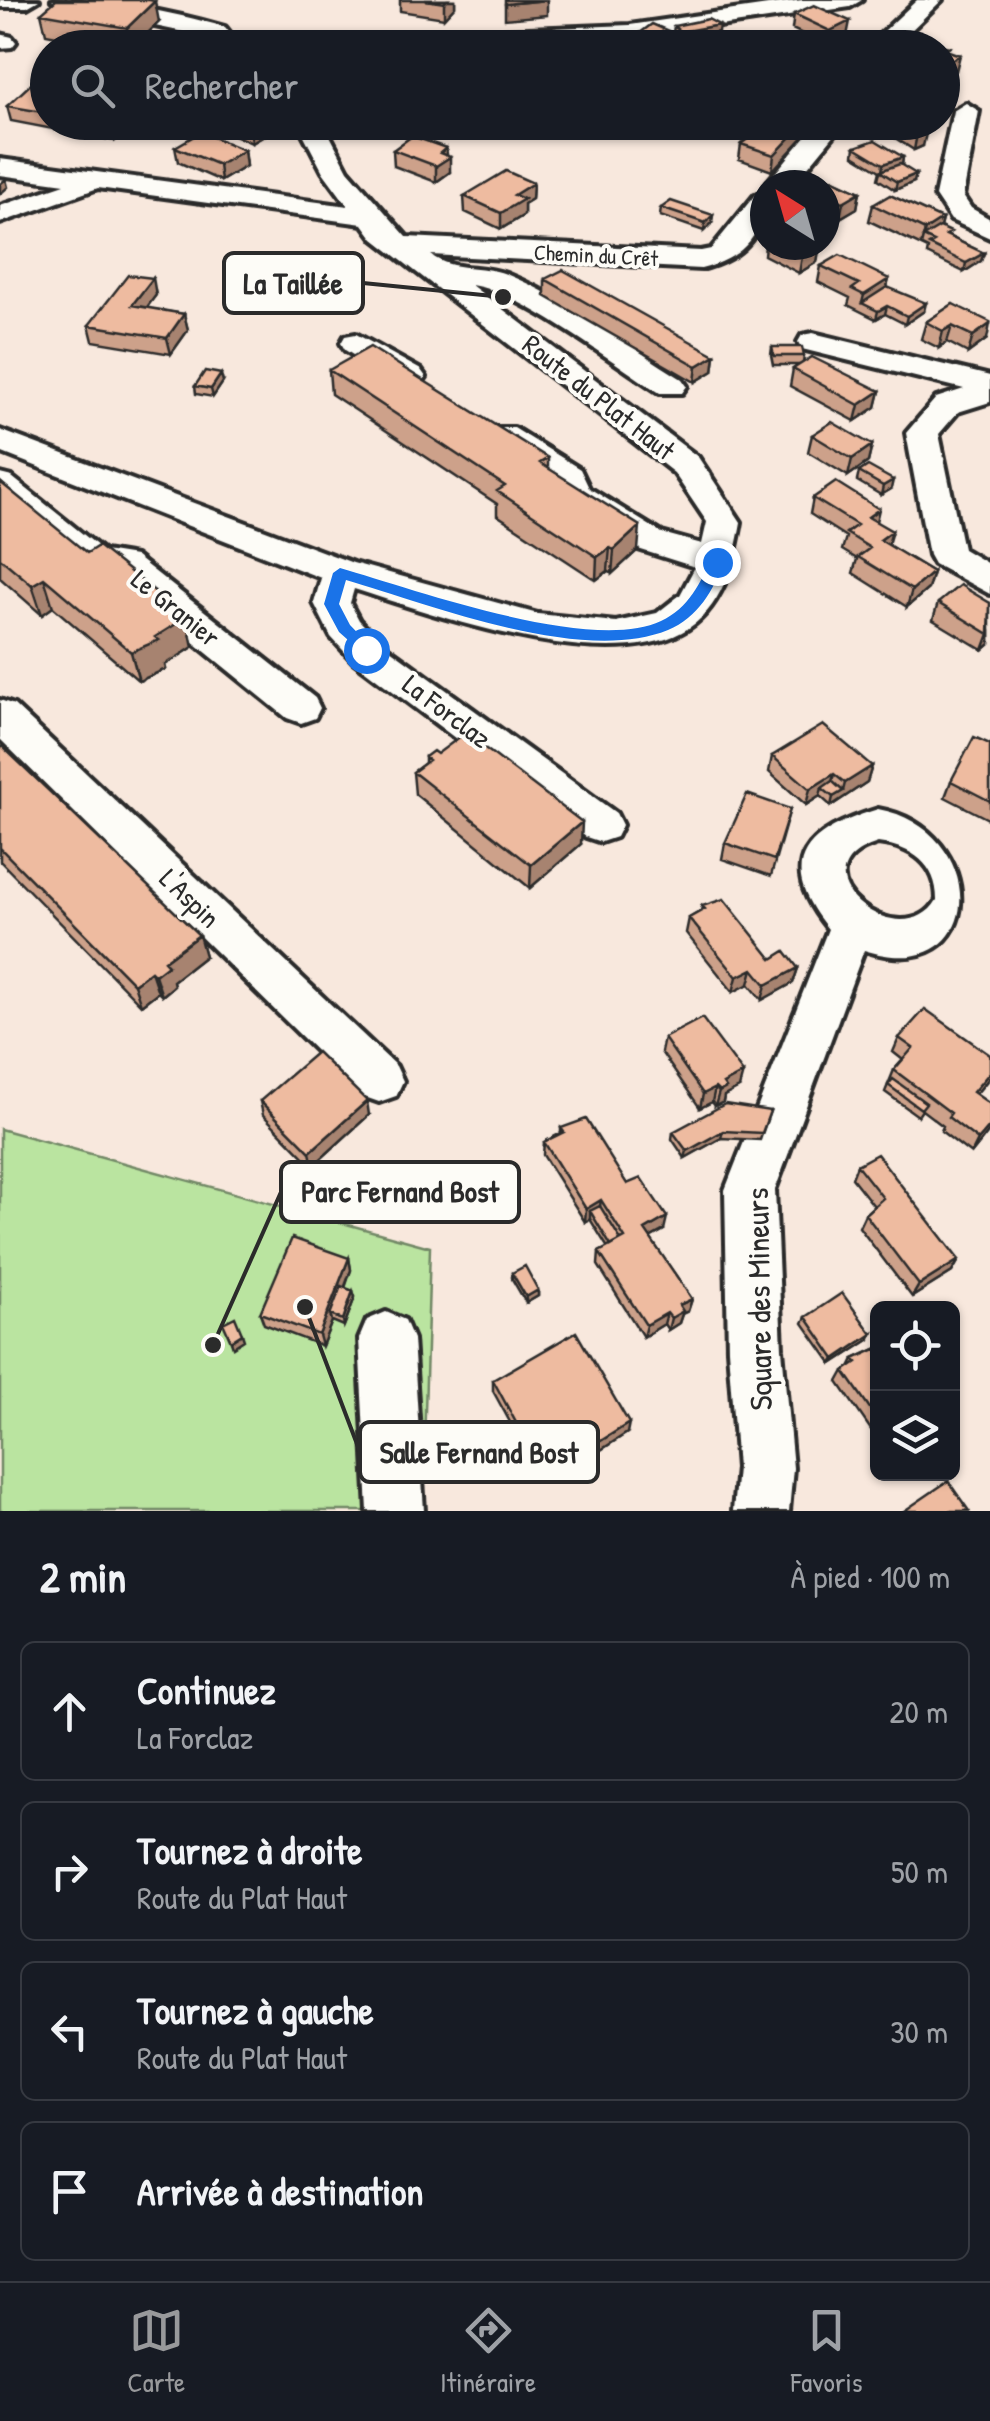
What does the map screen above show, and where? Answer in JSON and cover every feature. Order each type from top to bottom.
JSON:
[{"type":"street","points":[[0,0],[28,0]]},
{"type":"street","points":[[64,0],[207,30]]},
{"type":"street","points":[[644,30],[850,0]]},
{"type":"street","points":[[898,30],[930,0]]},
{"type":"street","points":[[966,111],[949,196],[961,214],[990,230]]},
{"type":"street","name":"Route du Plat Haut","points":[[0,440],[340,573],[534,629],[622,634],[666,626],[706,592],[717,562],[724,522],[686,465],[401,245],[370,217],[336,172],[319,140]]},
{"type":"street","points":[[792,170],[817,140]]},
{"type":"street","points":[[0,168],[370,217]]},
{"type":"street","points":[[0,215],[96,183]]},
{"type":"street","name":"Chemin du Crêt","points":[[401,245],[701,260],[721,255],[750,219]]},
{"type":"street","points":[[442,274],[493,280],[526,295],[671,386]]},
{"type":"street","points":[[813,342],[850,356],[922,366],[990,389]]},
{"type":"street","points":[[356,343],[438,395]]},
{"type":"street","points":[[990,389],[948,404],[922,432],[947,555],[990,582]]},
{"type":"street","points":[[470,415],[568,477],[574,494],[650,541],[717,562]]},
{"type":"street","name":"Le Granier","points":[[0,485],[95,562],[122,564],[300,708]]},
{"type":"street","name":"La Forclaz","points":[[340,573],[332,604],[344,628],[366,650],[601,826]]},
{"type":"street","name":"L'Aspin","points":[[0,715],[380,1081]]},
{"type":"street","name":"Square des Mineurs","points":[[761,1511],[765,1468],[755,1348],[750,1190],[852,924]]},
{"type":"street","points":[[386,1339],[396,1511]]},
{"type":"green space","points":[[0,1129],[430,1247],[422,1511],[0,1511]]},
{"type":"building","points":[[56,0],[155,1],[127,28],[41,13]]},
{"type":"building","points":[[505,0],[547,0],[505,4]]},
{"type":"building","points":[[814,5],[850,21],[828,30],[794,14]]},
{"type":"building","points":[[708,19],[719,25],[691,30],[674,26]]},
{"type":"building","points":[[652,24],[666,30],[644,30]]},
{"type":"building","points":[[30,85],[30,110],[7,106]]},
{"type":"building","points":[[187,140],[220,140],[244,150],[219,165],[175,147]]},
{"type":"building","points":[[407,140],[423,140],[446,148],[440,153],[450,157],[436,166],[393,150]]},
{"type":"building","points":[[746,140],[788,140],[774,155],[741,144]]},
{"type":"building","points":[[875,140],[903,157],[883,164],[855,147]]},
{"type":"building","points":[[900,164],[916,174],[897,182],[880,171]]},
{"type":"building","points":[[506,171],[533,183],[514,195],[524,199],[501,213],[464,196]]},
{"type":"building","points":[[840,183],[860,192],[843,202]]},
{"type":"building","points":[[890,195],[942,219],[925,230],[873,205]]},
{"type":"building","points":[[671,201],[713,215],[705,223],[661,208]]},
{"type":"building","points":[[940,227],[951,232],[946,235],[984,253],[966,263],[929,245],[934,242],[923,237]]},
{"type":"building","points":[[840,255],[889,279],[864,295],[852,289],[859,284],[821,266],[840,260]]},
{"type":"building","points":[[563,270],[715,355],[697,366],[545,279]]},
{"type":"building","points":[[128,275],[153,278],[132,305],[184,314],[167,338],[89,325]]},
{"type":"building","points":[[887,287],[926,303],[907,316],[887,306],[878,311],[862,303]]},
{"type":"building","points":[[953,304],[990,324],[973,336],[952,326],[943,331],[926,322]]},
{"type":"building","points":[[370,347],[548,458],[540,463],[640,526],[614,550],[610,548],[597,557],[497,491],[505,486],[329,370]]},
{"type":"building","points":[[772,347],[802,347],[804,356],[774,356]]},
{"type":"building","points":[[812,357],[880,391],[859,405],[793,369]]},
{"type":"building","points":[[205,371],[221,374],[211,389],[195,386]]},
{"type":"building","points":[[832,422],[872,445],[852,459],[812,435]]},
{"type":"building","points":[[868,466],[893,480],[883,486],[859,472]]},
{"type":"building","points":[[0,482],[87,553],[98,546],[187,617],[155,637],[159,640],[131,652],[44,578],[32,585],[0,558]]},
{"type":"building","points":[[836,482],[879,509],[868,517],[892,531],[880,540],[933,572],[912,590],[858,557],[870,548],[846,533],[857,525],[813,498]]},
{"type":"building","points":[[960,585],[990,603],[989,634],[938,603]]},
{"type":"building","points":[[823,725],[872,766],[845,783],[834,774],[810,789],[772,756]]},
{"type":"building","points":[[465,733],[582,822],[531,865],[413,772],[429,760],[425,757],[433,751],[437,754]]},
{"type":"building","points":[[974,737],[990,744],[990,801],[951,781]]},
{"type":"building","points":[[2,746],[199,935],[164,961],[168,965],[155,975],[151,971],[134,984],[0,848]]},
{"type":"building","points":[[832,781],[843,791],[833,797],[822,788]]},
{"type":"building","points":[[747,794],[790,809],[774,860],[725,843]]},
{"type":"building","points":[[724,899],[772,959],[785,951],[798,968],[766,985],[753,969],[737,977],[689,918],[705,909],[702,906]]},
{"type":"building","points":[[925,1009],[990,1055],[990,1072],[973,1092],[990,1104],[990,1126],[978,1140],[948,1117],[951,1113],[894,1070],[913,1048],[899,1038]]},
{"type":"building","points":[[702,1018],[743,1073],[723,1084],[726,1088],[719,1092],[715,1088],[703,1094],[664,1038]]},
{"type":"building","points":[[317,1052],[367,1101],[310,1152],[260,1101]]},
{"type":"building","points":[[893,1079],[926,1103],[921,1109],[888,1085]]},
{"type":"building","points":[[725,1104],[770,1111],[762,1133],[723,1131],[687,1151],[673,1132]]},
{"type":"building","points":[[586,1119],[627,1184],[641,1178],[667,1217],[645,1230],[692,1299],[679,1305],[683,1311],[671,1318],[667,1313],[646,1325],[599,1252],[625,1238],[601,1200],[586,1209],[544,1142],[564,1132],[561,1128]]},
{"type":"building","points":[[877,1154],[959,1260],[919,1285],[865,1214],[883,1198],[857,1165]]},
{"type":"building","points":[[600,1206],[621,1240],[611,1246],[590,1211]]},
{"type":"building","points":[[292,1238],[349,1258],[319,1335],[260,1313]]},
{"type":"building","points":[[525,1266],[538,1290],[526,1297],[512,1273]]},
{"type":"building","points":[[341,1286],[353,1291],[343,1320],[330,1315]]},
{"type":"building","points":[[842,1293],[870,1335],[835,1359],[806,1317]]},
{"type":"building","points":[[235,1317],[242,1334],[231,1341],[223,1323]]},
{"type":"building","points":[[576,1332],[629,1423],[580,1454],[569,1436],[534,1456],[493,1380]]},
{"type":"building","points":[[870,1352],[870,1408],[844,1371],[857,1362],[854,1359]]},
{"type":"building","points":[[948,1481],[969,1511],[904,1511]]},
{"type":"place","name":"La Taillée","points":[[503,297]]},
{"type":"place","name":"Salle Fernand Bost","points":[[305,1307]]},
{"type":"place","name":"Parc Fernand Bost","points":[[213,1345]]},
{"type":"route","points":[[366,650],[344,628],[332,604],[340,573],[534,629],[622,634],[666,626],[706,592],[717,562]]}]
